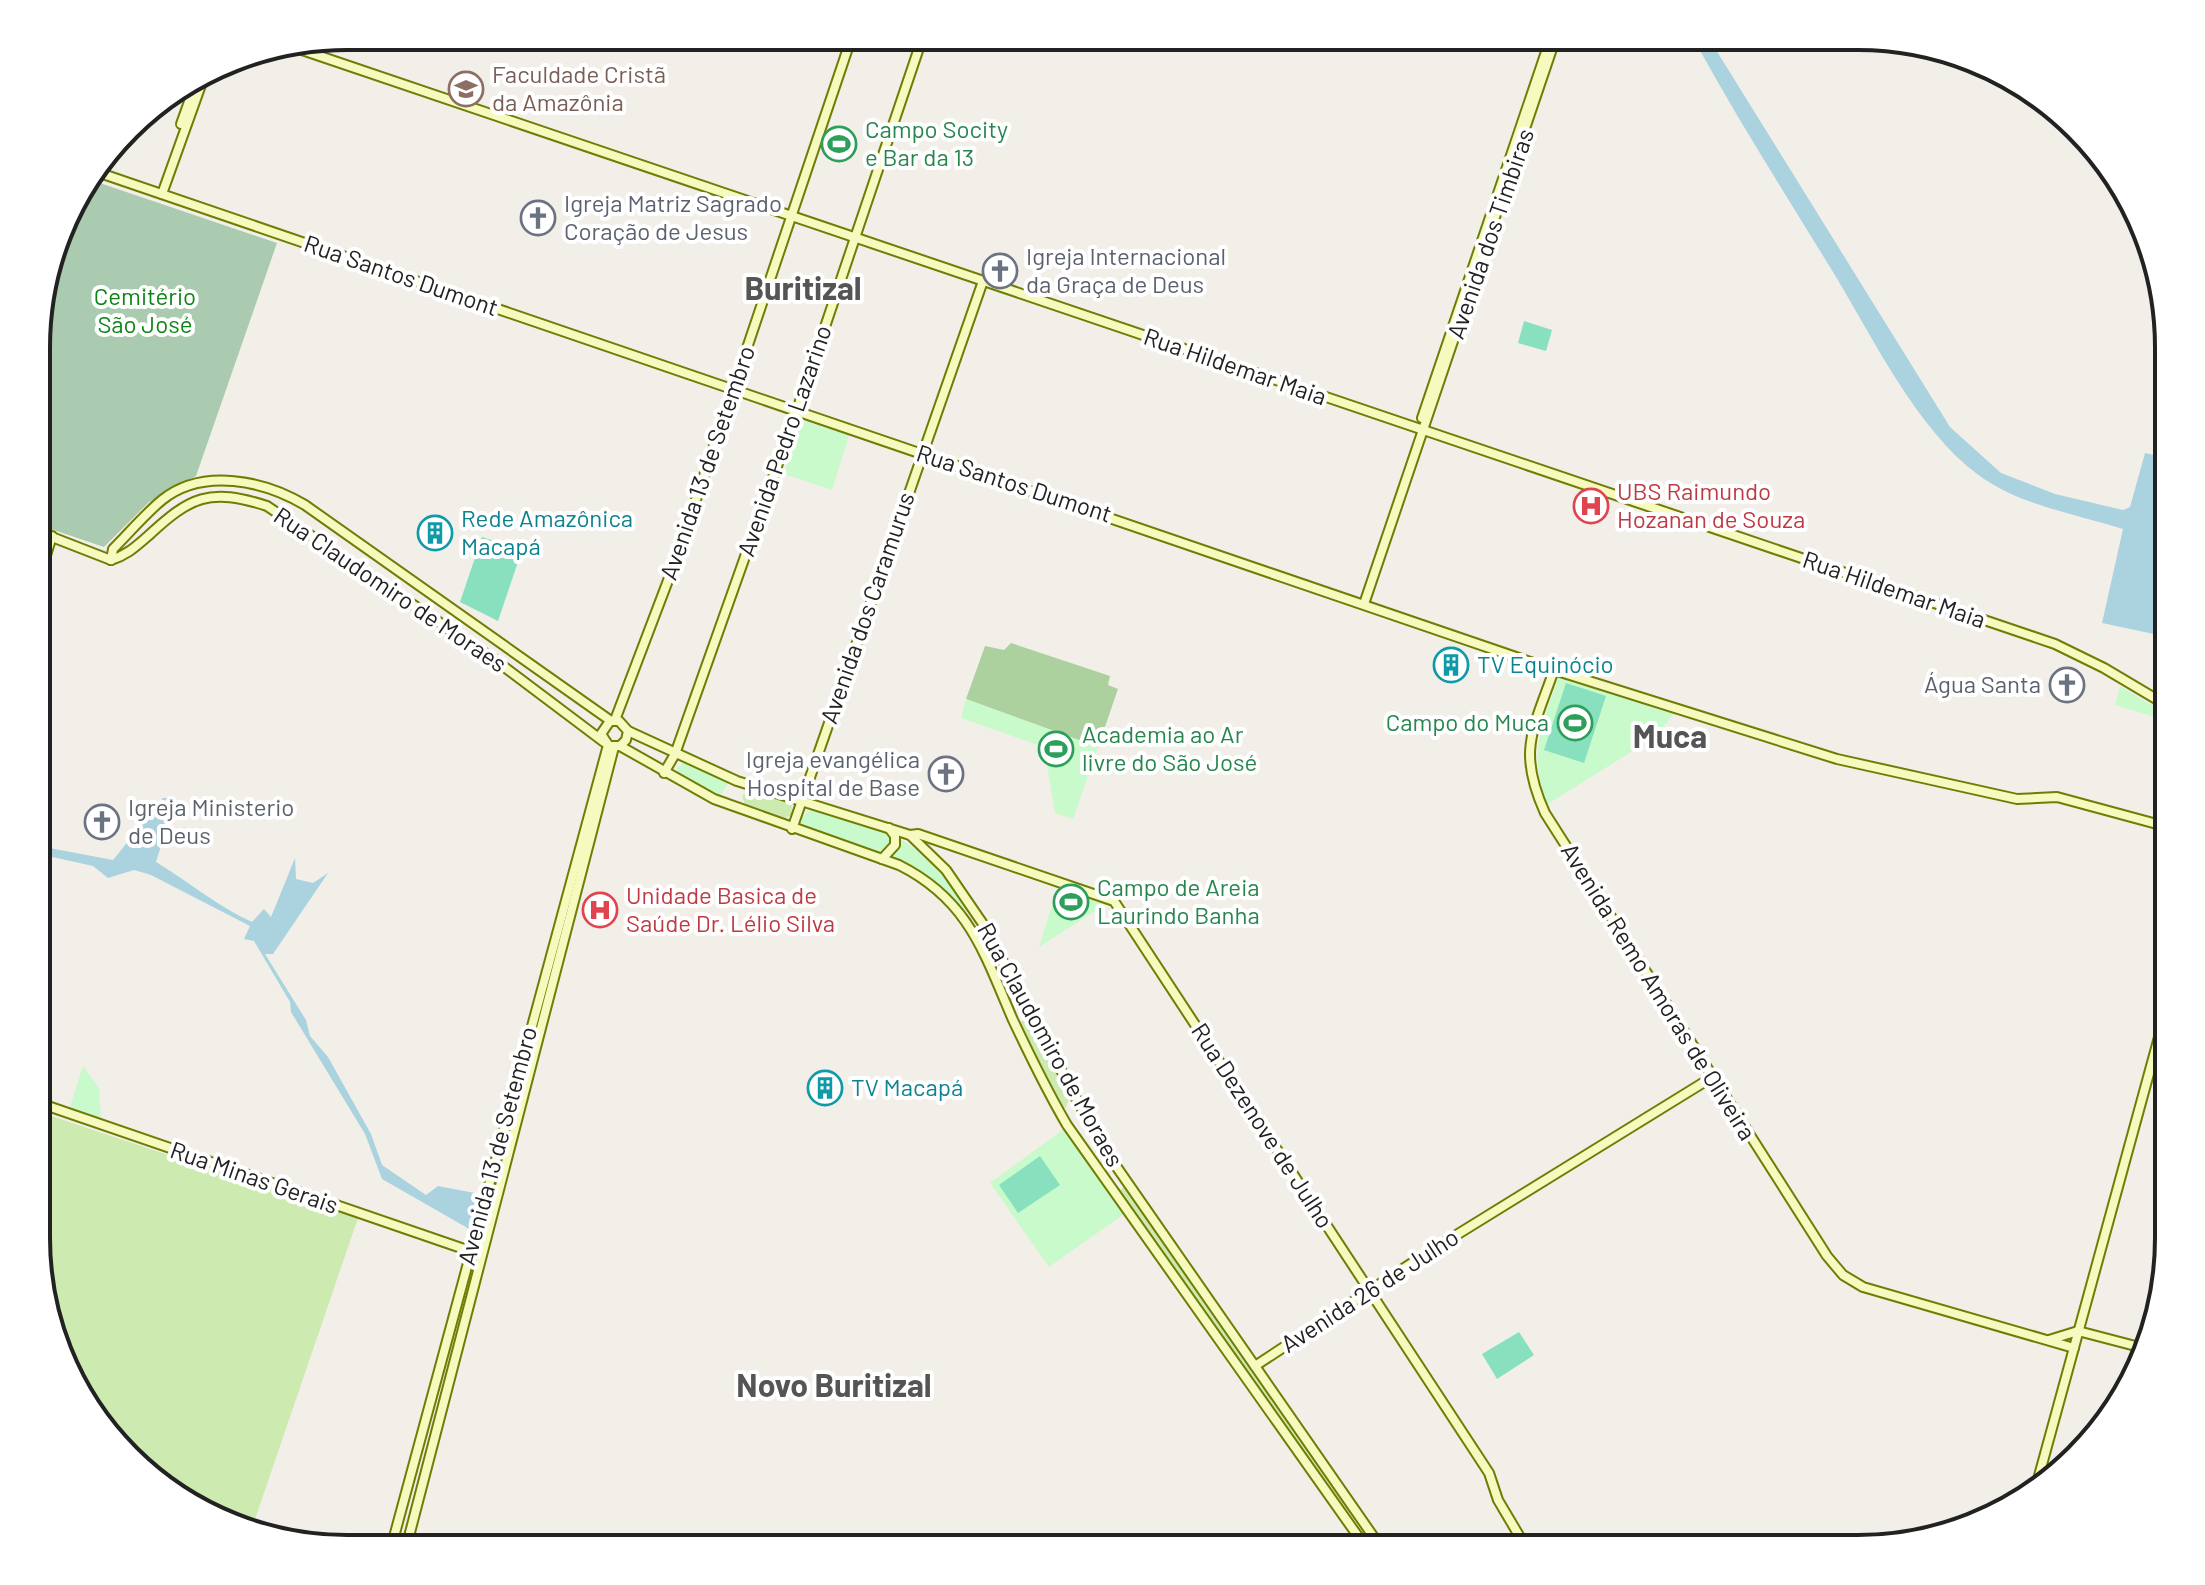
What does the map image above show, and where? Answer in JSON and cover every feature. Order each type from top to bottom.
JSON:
[{"type":"main road","name":"Avenida 13 de Setembro","points":[[409,1535],[611,745],[602,730],[613,720],[621,706],[847,50]]},
{"type":"main road","name":"Avenida Pedro Lazarino","points":[[664,773],[675,754],[797,410],[918,50]]},
{"type":"main road","name":"Avenida dos Timbiras","points":[[1364,604],[1421,429],[1483,260],[1550,50]]},
{"type":"main road","name":"Rua Hildemar Maia","points":[[310,53],[1421,429],[1613,497],[2055,644],[2155,698]]},
{"type":"main road","points":[[160,193],[199,89]]},
{"type":"main road","points":[[160,193],[192,94]]},
{"type":"main road","name":"Rua Santos Dumont","points":[[105,175],[1554,670],[1796,748],[1935,783],[2017,799],[2057,797],[2155,823]]},
{"type":"main road","name":"Avenida dos Caramurus","points":[[792,829],[983,281]]},
{"type":"main road","name":"Rua Claudomiro de Moraes","points":[[111,560],[113,549],[164,499],[183,488],[205,483],[244,482],[278,489],[628,731],[737,781],[910,835],[946,870],[983,924],[1070,1092],[1113,1163],[1372,1535]]},
{"type":"main road","points":[[50,542],[52,536],[111,560],[126,556],[177,508],[201,498],[205,483]]},
{"type":"main road","name":"Rua Claudomiro de Moraes","points":[[201,498],[249,500],[279,512],[495,660],[611,745],[664,773],[714,799],[882,859],[920,876],[965,917],[983,949],[1035,1069],[1100,1173],[1357,1535]]},
{"type":"main road","name":"Avenida Remo Amoras de Oliveira","points":[[1554,670],[1531,741],[1531,781],[1572,858],[1827,1256],[1843,1275],[1863,1287],[2048,1340]]},
{"type":"main road","points":[[611,745],[626,740],[628,731]]},
{"type":"main road","name":"Avenida 13 de Setembro","points":[[395,1535],[611,745]]},
{"type":"main road","points":[[882,859],[895,845],[895,836],[889,828]]},
{"type":"main road","name":"Rua Dezenove de Julho","points":[[910,835],[918,834],[1114,901],[1489,1473],[1498,1500],[1520,1535]]},
{"type":"main road","points":[[2040,1473],[2155,1051]]},
{"type":"main road","name":"Avenida 26 de Julho","points":[[1255,1366],[1485,1216],[1714,1076]]},
{"type":"main road","name":"Rua Minas Gerais","points":[[50,1107],[470,1251]]},
{"type":"main road","points":[[1100,1173],[1110,1170],[1113,1163]]},
{"type":"main road","points":[[1112,1188],[1124,1179]]},
{"type":"main road","points":[[2048,1340],[2078,1331],[2134,1346]]},
{"type":"main road","points":[[2048,1340],[2074,1348]]},
{"type":"main road","points":[[446,1344],[452,1349],[459,1345]]},
{"type":"main road","points":[[1354,1531],[1364,1524]]},
{"type":"green space","name":"Cemitério São José","points":[[99,183],[277,243],[196,476],[149,502],[104,547],[50,529],[50,347],[53,308],[60,270],[73,233]]},
{"type":"green space","points":[[1524,321],[1552,330],[1546,351],[1518,343]]},
{"type":"green space","points":[[801,420],[849,435],[832,490],[784,474]]},
{"type":"green space","points":[[482,537],[522,550],[498,621],[460,602]]},
{"type":"green space","points":[[1011,643],[1110,676],[1108,685],[1118,689],[1098,747],[966,699],[985,646],[1004,650]]},
{"type":"green space","points":[[1559,676],[1675,712],[1655,737],[1546,805],[1538,769],[1539,739]]},
{"type":"green space","name":"Campo do Muca","points":[[1566,683],[1606,696],[1584,763],[1544,750]]},
{"type":"green space","points":[[2120,686],[2155,707],[2155,717],[2115,705]]},
{"type":"green space","points":[[966,699],[1098,747],[1073,819],[1055,813],[1044,747],[961,718]]},
{"type":"green space","points":[[683,763],[729,782],[719,797],[679,775],[677,768]]},
{"type":"green space","points":[[751,788],[787,800],[792,805],[791,815],[782,820],[746,807],[742,796]]},
{"type":"green space","points":[[813,808],[867,825],[905,842],[937,869],[971,915],[914,871],[878,855],[810,834],[803,828],[801,818]]},
{"type":"green space","points":[[1058,886],[1109,902],[1039,947]]},
{"type":"green space","points":[[1026,1019],[1069,1097],[1066,1108],[1060,1107],[1019,1023]]},
{"type":"green space","points":[[83,1066],[99,1088],[101,1120],[69,1110]]},
{"type":"green space","points":[[50,1116],[358,1218],[255,1520],[198,1495],[151,1461],[111,1419],[81,1369],[60,1315],[53,1277]]},
{"type":"green space","points":[[1064,1129],[1124,1214],[1049,1267],[990,1183]]},
{"type":"green space","points":[[1040,1156],[1060,1185],[1018,1213],[999,1185]]},
{"type":"green space","points":[[1125,1186],[1351,1510],[1349,1514],[1345,1514],[1119,1191]]},
{"type":"green space","points":[[1519,1332],[1534,1355],[1497,1379],[1482,1354]]},
{"type":"water","points":[[1700,50],[1716,50],[1950,427],[2001,473],[2055,494],[2123,510],[2130,507],[2145,453],[2155,455],[2155,634],[2102,623],[2123,529],[2047,508],[2011,494],[1977,474],[1935,433],[1881,355]]},
{"type":"water","points":[[163,798],[176,798],[156,862],[239,916],[252,922],[264,909],[271,917],[295,858],[296,879],[313,883],[328,873],[273,954],[265,954],[306,1020],[310,1036],[328,1057],[371,1134],[382,1165],[426,1195],[438,1186],[480,1194],[471,1230],[382,1179],[365,1134],[291,1012],[290,1002],[254,941],[244,939],[250,926],[151,875],[134,870],[108,878],[93,866],[50,856],[50,848],[113,860]]},
{"type":"place","name":"Faculdade Cristã da Amazônia","points":[[466,89]]},
{"type":"place","name":"Campo Socity e Bar da 13","points":[[839,144]]},
{"type":"place","name":"Igreja Matriz Sagrado Coração de Jesus","points":[[538,218]]},
{"type":"place","name":"Igreja Internacional da Graça de Deus","points":[[1000,271]]},
{"type":"place","name":"UBS Raimundo Hozanan de Souza","points":[[1591,506]]},
{"type":"place","name":"Rede Amazônica Macapá","points":[[435,533]]},
{"type":"place","name":"TV Equinócio","points":[[1451,665]]},
{"type":"place","name":"Água Santa","points":[[2067,685]]},
{"type":"place","name":"Campo do Muca","points":[[1575,723]]},
{"type":"place","name":"Academia ao Ar livre do São José","points":[[1056,749]]},
{"type":"place","name":"Igreja evangélica Hospital de Base","points":[[946,774]]},
{"type":"place","name":"Igreja Ministerio de Deus","points":[[102,822]]},
{"type":"place","name":"Campo de Areia Laurindo Banha","points":[[1071,902]]},
{"type":"place","name":"Unidade Basica de Saúde Dr. Lélio Silva","points":[[600,910]]},
{"type":"place","name":"TV Macapá","points":[[825,1088]]},
{"type":"district","name":"Buritizal","points":[[803,289]]},
{"type":"district","name":"Muca","points":[[1670,737]]},
{"type":"district","name":"Novo Buritizal","points":[[834,1386]]}]
